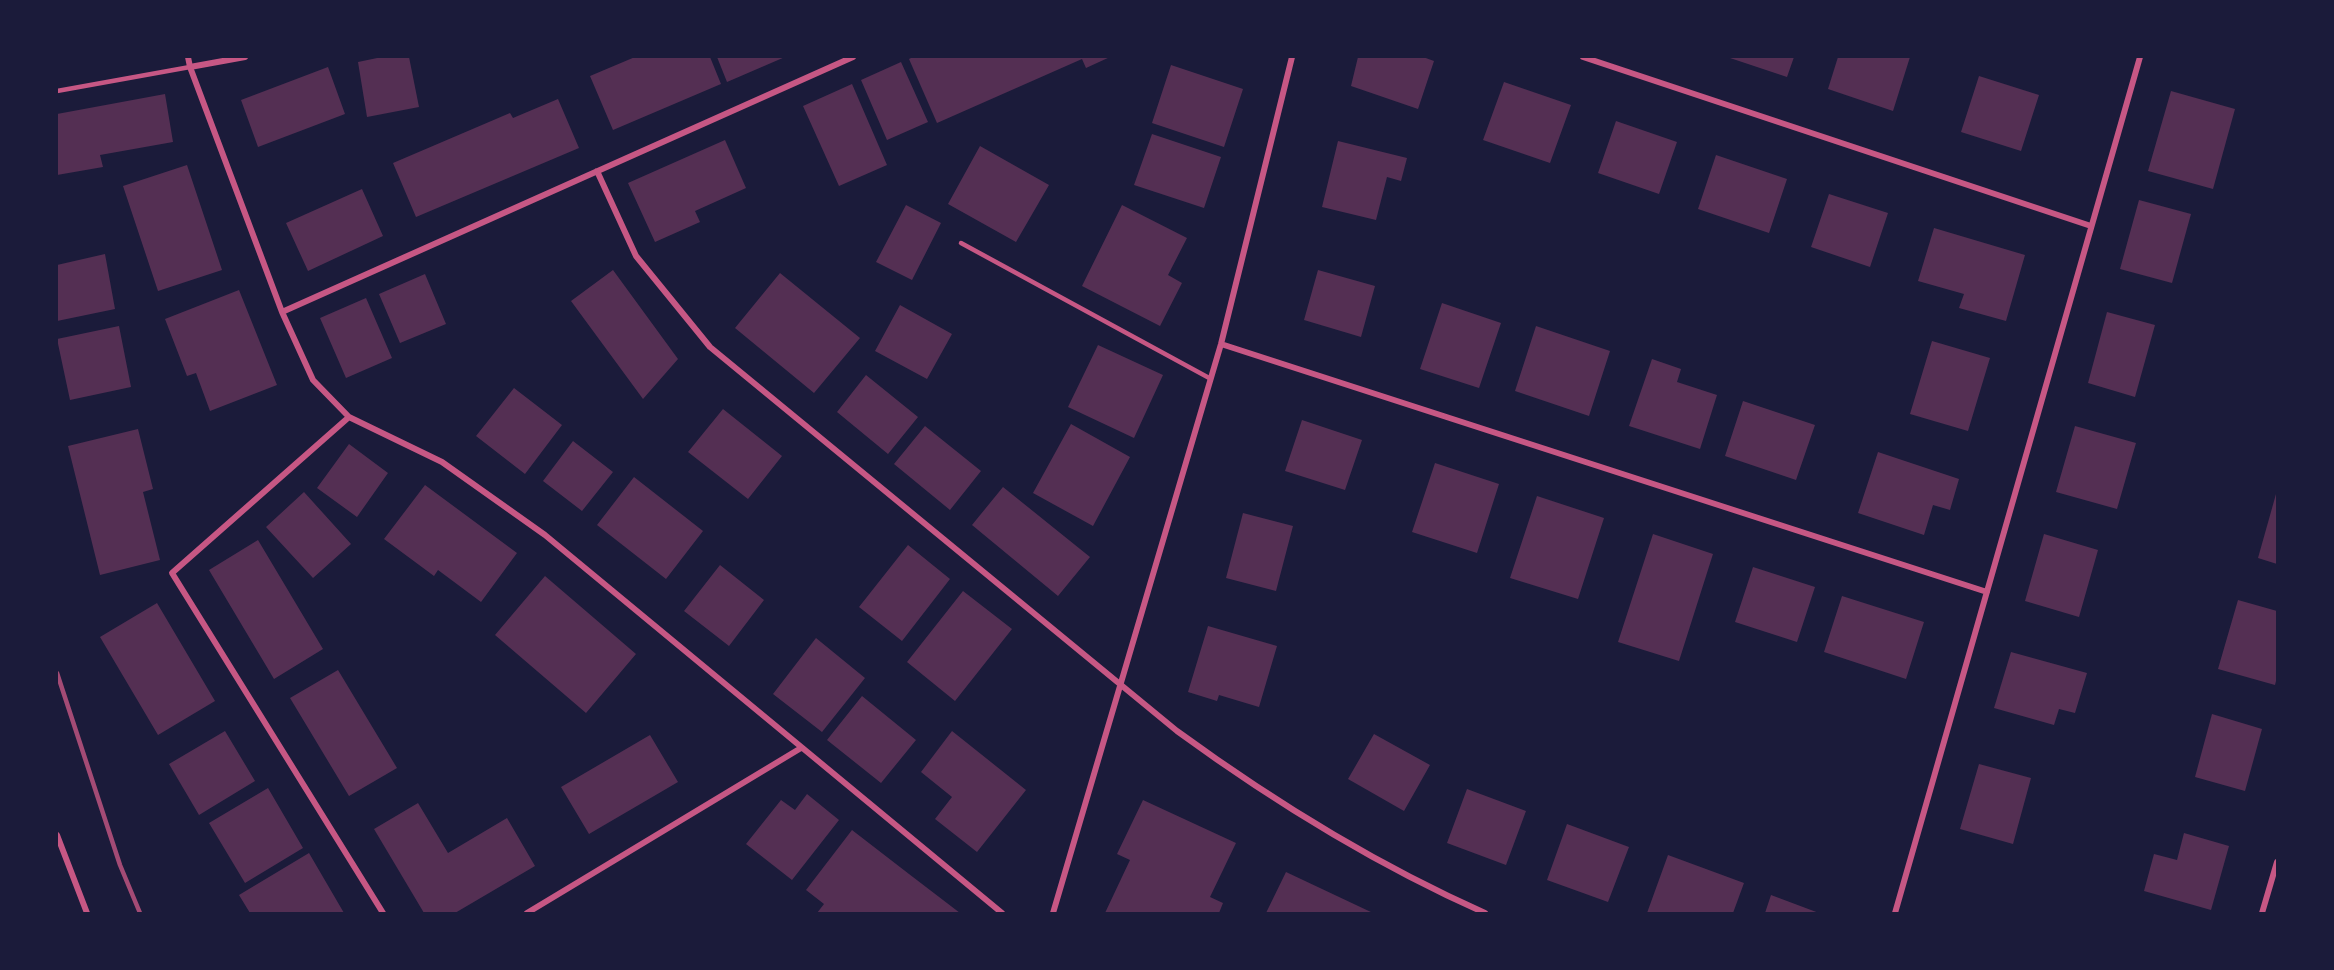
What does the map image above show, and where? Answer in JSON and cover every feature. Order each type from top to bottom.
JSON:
[{"type":"street","points":[[188,57],[190,68],[282,312],[313,380],[349,417],[442,462],[545,535],[1002,913]]},
{"type":"street","points":[[190,68],[245,57]]},
{"type":"street","points":[[282,312],[853,57]]},
{"type":"street","points":[[1053,913],[1221,344],[1292,57]]},
{"type":"street","points":[[1583,57],[2091,226]]},
{"type":"street","points":[[1895,913],[2140,57]]},
{"type":"street","points":[[597,171],[636,256],[710,346],[1177,731],[1239,777],[1394,868],[1485,913]]},
{"type":"street","points":[[1221,344],[1987,592]]},
{"type":"street","points":[[349,417],[172,573],[383,913]]},
{"type":"street","points":[[527,913],[801,748]]},
{"type":"street","points":[[57,835],[87,913]]},
{"type":"street","points":[[2262,913],[2277,862]]},
{"type":"lane","points":[[57,91],[190,68]]},
{"type":"lane","points":[[961,243],[1211,379]]},
{"type":"building","points":[[382,57],[409,57],[419,107],[367,117],[358,62]]},
{"type":"building","points":[[635,57],[710,57],[721,84],[613,130],[590,76]]},
{"type":"building","points":[[717,57],[785,57],[727,82]]},
{"type":"building","points":[[913,57],[1110,57],[1086,68],[1082,59],[937,123],[909,59]]},
{"type":"building","points":[[1358,57],[1423,57],[1434,61],[1418,109],[1351,86]]},
{"type":"building","points":[[1727,57],[1794,57],[1787,77]]},
{"type":"building","points":[[1838,57],[1910,57],[1893,111],[1828,89]]},
{"type":"building","points":[[901,62],[928,122],[887,140],[861,80]]},
{"type":"building","points":[[1171,65],[1243,89],[1224,147],[1152,123]]},
{"type":"building","points":[[328,67],[345,114],[258,147],[241,100]]},
{"type":"building","points":[[1979,76],[2039,95],[2021,151],[1961,132]]},
{"type":"building","points":[[1504,82],[1571,105],[1550,163],[1483,140]]},
{"type":"building","points":[[852,84],[887,165],[839,186],[803,106]]},
{"type":"building","points":[[2171,91],[2235,109],[2213,189],[2148,171]]},
{"type":"building","points":[[165,94],[173,142],[100,155],[103,167],[57,175],[57,114]]},
{"type":"building","points":[[558,99],[579,148],[416,217],[393,163],[510,113],[513,118]]},
{"type":"building","points":[[1616,121],[1677,142],[1659,194],[1598,173]]},
{"type":"building","points":[[1152,134],[1221,157],[1204,208],[1134,185]]},
{"type":"building","points":[[725,140],[746,188],[695,211],[700,222],[655,242],[628,183]]},
{"type":"building","points":[[1338,141],[1407,158],[1401,181],[1387,177],[1376,220],[1322,207]]},
{"type":"building","points":[[980,146],[1049,185],[1016,242],[948,204]]},
{"type":"building","points":[[1716,155],[1787,179],[1769,233],[1698,209]]},
{"type":"building","points":[[187,165],[222,270],[158,291],[123,186]]},
{"type":"building","points":[[362,189],[383,236],[308,271],[286,223]]},
{"type":"building","points":[[1829,194],[1888,213],[1870,267],[1811,247]]},
{"type":"building","points":[[2139,200],[2191,214],[2172,283],[2120,269]]},
{"type":"building","points":[[906,205],[941,223],[912,280],[876,262]]},
{"type":"building","points":[[1122,205],[1187,238],[1168,275],[1182,283],[1160,326],[1082,286]]},
{"type":"building","points":[[1934,228],[2025,255],[2006,321],[1959,308],[1964,294],[1918,281]]},
{"type":"building","points":[[105,254],[115,309],[57,321],[57,265]]},
{"type":"building","points":[[613,270],[678,359],[643,399],[571,301]]},
{"type":"building","points":[[1318,270],[1375,286],[1361,337],[1304,320]]},
{"type":"building","points":[[780,273],[860,338],[814,393],[735,328]]},
{"type":"building","points":[[425,274],[446,324],[400,343],[379,294]]},
{"type":"building","points":[[239,290],[277,385],[210,411],[196,373],[187,376],[165,319]]},
{"type":"building","points":[[366,298],[392,358],[346,378],[320,318]]},
{"type":"building","points":[[1442,303],[1501,323],[1479,388],[1420,369]]},
{"type":"building","points":[[900,305],[952,334],[927,379],[875,351]]},
{"type":"building","points":[[2107,312],[2155,325],[2135,397],[2088,383]]},
{"type":"building","points":[[119,326],[131,387],[70,400],[57,339]]},
{"type":"building","points":[[1536,326],[1610,351],[1589,416],[1515,391]]},
{"type":"building","points":[[1932,341],[1990,358],[1968,431],[1910,414]]},
{"type":"building","points":[[1098,345],[1163,375],[1134,438],[1068,407]]},
{"type":"building","points":[[1652,359],[1681,369],[1677,382],[1717,395],[1700,449],[1629,426]]},
{"type":"building","points":[[866,375],[918,417],[888,454],[837,412]]},
{"type":"building","points":[[514,388],[562,425],[525,474],[476,436]]},
{"type":"building","points":[[1743,401],[1815,425],[1796,480],[1725,456]]},
{"type":"building","points":[[723,409],[782,456],[748,499],[688,452]]},
{"type":"building","points":[[1302,420],[1362,440],[1345,490],[1285,471]]},
{"type":"building","points":[[1071,424],[1130,457],[1093,526],[1033,493]]},
{"type":"building","points":[[925,426],[981,471],[950,510],[894,464]]},
{"type":"building","points":[[2075,426],[2136,443],[2117,509],[2056,492]]},
{"type":"building","points":[[138,429],[153,489],[143,492],[160,560],[100,575],[68,446]]},
{"type":"building","points":[[573,441],[613,472],[582,511],[543,481]]},
{"type":"building","points":[[349,444],[388,473],[357,517],[317,488]]},
{"type":"building","points":[[1878,452],[1959,479],[1950,510],[1933,505],[1924,535],[1858,513]]},
{"type":"building","points":[[1435,463],[1499,484],[1477,553],[1412,532]]},
{"type":"building","points":[[634,477],[703,531],[666,579],[597,525]]},
{"type":"building","points":[[425,485],[517,553],[481,602],[438,570],[434,576],[384,539]]},
{"type":"building","points":[[1003,487],[1090,557],[1058,596],[972,525]]},
{"type":"building","points":[[304,492],[351,544],[313,578],[266,527]]},
{"type":"building","points":[[2277,495],[2277,564],[2258,558]]},
{"type":"building","points":[[1537,496],[1604,518],[1578,599],[1510,578]]},
{"type":"building","points":[[1243,513],[1293,526],[1276,591],[1226,578]]},
{"type":"building","points":[[1653,534],[1713,554],[1679,661],[1618,642]]},
{"type":"building","points":[[2044,534],[2098,550],[2079,617],[2025,601]]},
{"type":"building","points":[[258,540],[323,649],[274,679],[209,570]]},
{"type":"building","points":[[908,545],[950,579],[902,641],[859,607]]},
{"type":"building","points":[[720,565],[764,600],[729,646],[684,611]]},
{"type":"building","points":[[1753,567],[1815,587],[1797,642],[1735,622]]},
{"type":"building","points":[[545,576],[636,654],[586,713],[495,635]]},
{"type":"building","points":[[963,591],[1012,629],[955,701],[907,662]]},
{"type":"building","points":[[1842,596],[1924,622],[1906,679],[1824,652]]},
{"type":"building","points":[[2238,600],[2277,611],[2275,685],[2218,669]]},
{"type":"building","points":[[157,603],[215,701],[158,735],[100,637]]},
{"type":"building","points":[[1208,626],[1277,646],[1259,707],[1219,695],[1217,701],[1188,692]]},
{"type":"building","points":[[816,638],[865,678],[822,732],[773,694]]},
{"type":"building","points":[[2011,652],[2087,673],[2075,713],[2059,709],[2054,725],[1994,708]]},
{"type":"building","points":[[338,670],[397,768],[349,796],[290,698]]},
{"type":"building","points":[[862,696],[916,740],[881,783],[827,740]]},
{"type":"building","points":[[2212,714],[2262,729],[2245,791],[2195,777]]},
{"type":"building","points":[[225,731],[255,781],[199,815],[169,764]]},
{"type":"building","points":[[952,731],[1026,790],[977,852],[935,819],[952,797],[921,772]]},
{"type":"building","points":[[1374,734],[1430,765],[1404,811],[1348,779]]},
{"type":"building","points":[[650,735],[678,782],[589,834],[561,787]]},
{"type":"building","points":[[1979,764],[2031,778],[2013,844],[1960,829]]},
{"type":"building","points":[[268,788],[303,848],[245,883],[209,823]]},
{"type":"building","points":[[1467,789],[1526,811],[1506,865],[1447,843]]},
{"type":"building","points":[[807,794],[839,820],[792,880],[746,844],[781,800],[795,810]]},
{"type":"building","points":[[1143,800],[1236,843],[1210,897],[1223,903],[1219,913],[1105,913],[1130,860],[1117,854]]},
{"type":"building","points":[[418,803],[448,853],[507,818],[535,866],[455,913],[424,913],[374,829]]},
{"type":"building","points":[[1567,824],[1629,847],[1608,902],[1547,880]]},
{"type":"building","points":[[852,830],[960,913],[817,913],[824,904],[806,890]]},
{"type":"building","points":[[2184,833],[2229,846],[2211,910],[2144,891],[2154,854],[2177,860]]},
{"type":"building","points":[[309,853],[344,913],[250,913],[239,895]]},
{"type":"building","points":[[1668,855],[1744,883],[1733,913],[1647,913]]},
{"type":"building","points":[[1286,872],[1373,913],[1266,913]]},
{"type":"building","points":[[1771,895],[1819,913],[1765,913]]},
{"type":"railway","points":[[57,673],[120,865],[140,913]]}]
